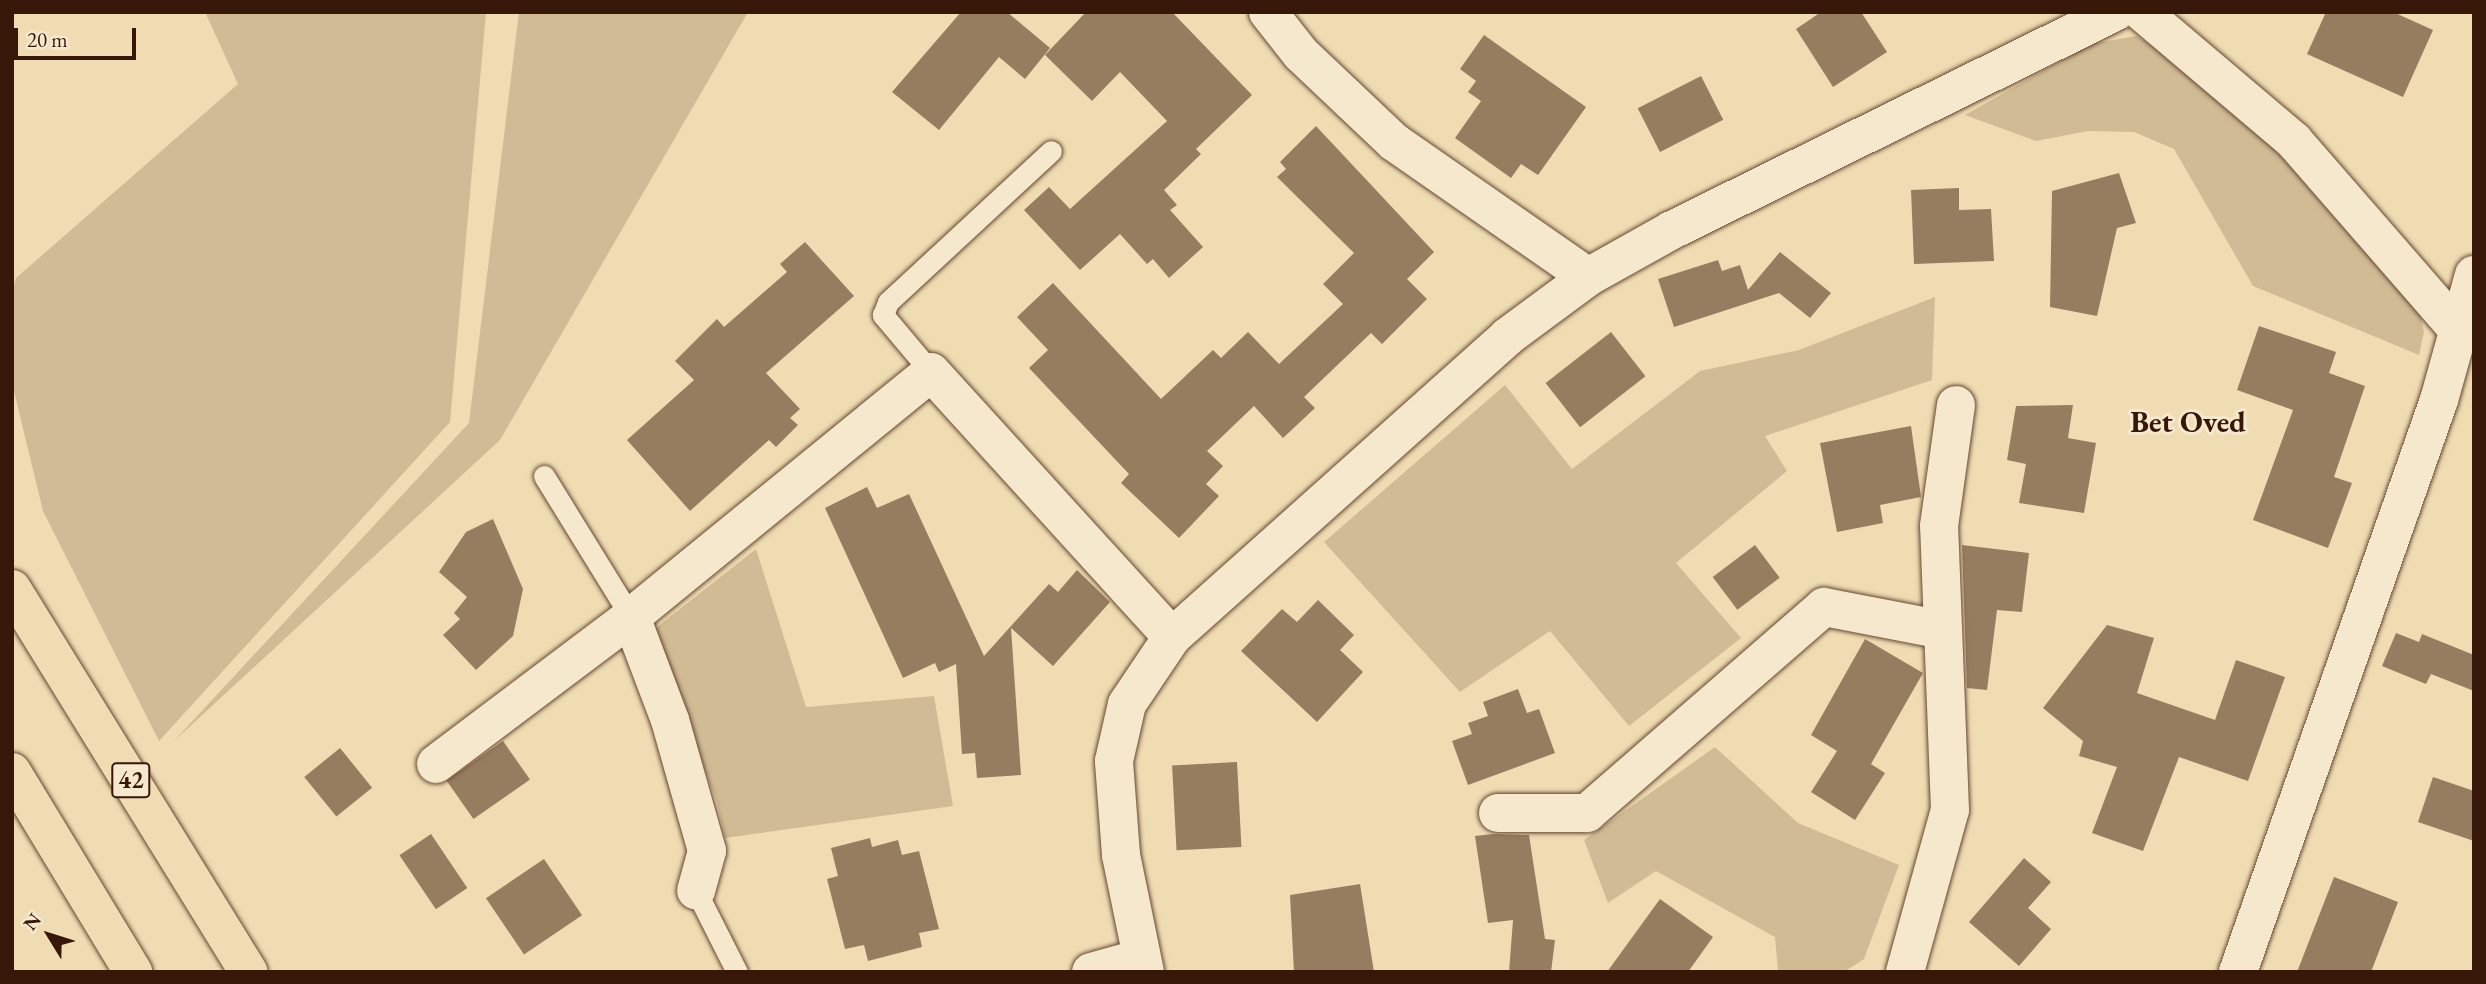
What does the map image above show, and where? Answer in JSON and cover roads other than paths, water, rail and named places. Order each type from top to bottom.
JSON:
[{"type":"highway","name":"42","points":[[12,589],[249,972]]},
{"type":"highway","points":[[12,772],[133,972]]},
{"type":"street","points":[[1268,12],[1301,54],[1394,142],[1588,278]]},
{"type":"street","points":[[1091,972],[1143,965],[1121,855],[1114,761],[1135,688],[1172,637],[1507,337],[1588,278],[1672,230],[2116,12]]},
{"type":"street","points":[[2141,12],[2294,141],[2459,331]]},
{"type":"street","points":[[2238,972],[2459,331],[2473,277]]},
{"type":"street","points":[[436,764],[631,617],[931,372],[1172,637]]},
{"type":"street","points":[[1905,972],[1950,810],[1939,526],[1956,405]]},
{"type":"street","points":[[1498,813],[1587,813],[1824,607],[1943,630]]},
{"type":"street","points":[[631,617],[670,720],[706,851],[696,891]]},
{"type":"lane","points":[[931,372],[883,315],[888,302],[1051,151]]},
{"type":"lane","points":[[544,476],[631,617]]},
{"type":"lane","points":[[696,891],[737,972]]},
{"type":"district","name":"Bet Oved","points":[[2188,422]]}]
